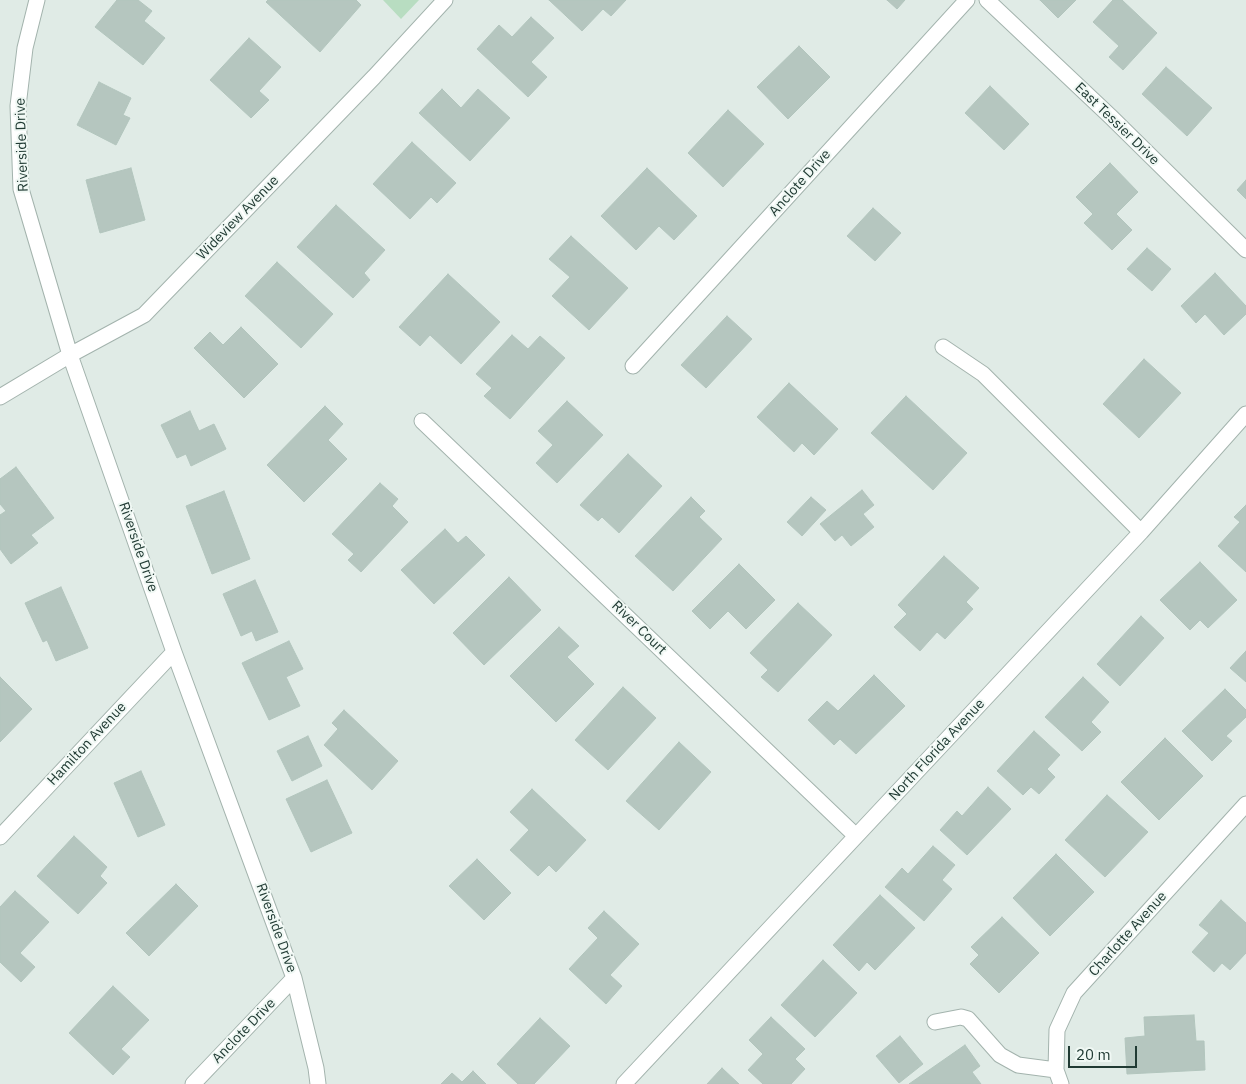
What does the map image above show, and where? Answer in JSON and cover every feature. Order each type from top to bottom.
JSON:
[{"type":"street","name":"Riverside Drive","points":[[37,0],[25,48],[18,106],[21,189],[70,355],[174,652],[294,978],[316,1068],[318,1084]]},
{"type":"street","name":"Wideview Avenue","points":[[0,397],[70,355],[144,315],[374,77],[445,0]]},
{"type":"street","name":"Anclote Drive","points":[[633,366],[968,0]]},
{"type":"street","name":"East Tessier Drive","points":[[987,0],[1246,250]]},
{"type":"street","points":[[943,347],[990,381],[1141,532]]},
{"type":"street","name":"North Florida Avenue","points":[[624,1084],[1141,532],[1246,414]]},
{"type":"street","name":"River Court","points":[[422,421],[856,836]]},
{"type":"street","name":"Hamilton Avenue","points":[[0,838],[174,652]]},
{"type":"street","name":"Charlotte Avenue","points":[[1061,1084],[1056,1070],[1057,1030],[1074,993],[1246,804]]},
{"type":"street","name":"Anclote Drive","points":[[194,1084],[294,978]]},
{"type":"street","points":[[935,1022],[961,1016],[968,1019],[1000,1055],[1018,1065],[1056,1070]]},
{"type":"green space","points":[[383,0],[419,0],[401,19]]},
{"type":"building","points":[[117,0],[138,0],[152,11],[144,21],[165,38],[143,65],[95,27]]},
{"type":"building","points":[[268,0],[356,0],[361,5],[320,52],[266,2]]},
{"type":"building","points":[[549,0],[626,0],[611,16],[603,9],[582,31]]},
{"type":"building","points":[[887,0],[905,0],[897,9]]},
{"type":"building","points":[[1040,0],[1076,0],[1058,18]]},
{"type":"building","points":[[1113,0],[1122,0],[1157,33],[1123,70],[1109,57],[1119,46],[1093,22]]},
{"type":"building","points":[[531,17],[554,38],[531,62],[547,77],[528,97],[477,49],[499,25],[512,37]]},
{"type":"building","points":[[249,38],[281,67],[259,91],[269,100],[251,118],[210,80]]},
{"type":"building","points":[[799,46],[830,77],[788,119],[757,87]]},
{"type":"building","points":[[1166,67],[1212,108],[1187,136],[1142,94]]},
{"type":"building","points":[[99,82],[131,98],[123,115],[130,118],[116,145],[77,125]]},
{"type":"building","points":[[990,86],[1029,124],[1004,150],[965,113]]},
{"type":"building","points":[[442,89],[461,108],[478,89],[510,118],[470,161],[419,113]]},
{"type":"building","points":[[728,110],[764,144],[723,187],[688,153]]},
{"type":"building","points":[[412,142],[456,183],[437,203],[431,197],[410,219],[373,184]]},
{"type":"building","points":[[1110,163],[1138,192],[1116,214],[1132,230],[1112,250],[1084,223],[1093,214],[1076,197]]},
{"type":"building","points":[[131,168],[145,220],[100,233],[86,180]]},
{"type":"building","points":[[647,168],[697,216],[674,240],[659,226],[636,250],[601,216]]},
{"type":"building","points":[[1246,180],[1246,199],[1237,190]]},
{"type":"building","points":[[336,205],[385,250],[364,273],[370,280],[353,298],[297,247]]},
{"type":"building","points":[[873,208],[901,233],[875,261],[847,236]]},
{"type":"building","points":[[571,236],[628,288],[589,330],[552,296],[570,277],[549,259]]},
{"type":"building","points":[[1147,248],[1171,269],[1152,291],[1127,269]]},
{"type":"building","points":[[277,262],[333,314],[301,348],[245,296]]},
{"type":"building","points":[[1215,273],[1246,306],[1246,314],[1224,335],[1205,314],[1196,323],[1181,306]]},
{"type":"building","points":[[448,274],[500,322],[461,364],[430,335],[420,346],[399,327]]},
{"type":"building","points":[[727,316],[752,339],[706,388],[681,365]]},
{"type":"building","points":[[241,327],[278,364],[244,398],[194,348],[210,332],[223,345]]},
{"type":"building","points":[[512,335],[528,349],[540,336],[565,358],[510,419],[484,396],[492,388],[476,374]]},
{"type":"building","points":[[1144,359],[1181,393],[1139,438],[1103,404]]},
{"type":"building","points":[[789,383],[838,429],[814,455],[802,443],[794,452],[757,417]]},
{"type":"building","points":[[906,396],[967,453],[933,490],[871,433]]},
{"type":"building","points":[[567,401],[603,435],[557,483],[536,463],[553,445],[538,431]]},
{"type":"building","points":[[325,406],[343,424],[328,440],[347,459],[304,502],[267,465]]},
{"type":"building","points":[[190,411],[199,431],[214,424],[226,449],[191,466],[186,454],[177,458],[161,425]]},
{"type":"building","points":[[628,454],[662,486],[619,533],[602,517],[598,521],[580,505]]},
{"type":"building","points":[[16,467],[54,518],[31,535],[38,543],[11,564],[0,549],[0,515],[6,511],[0,504],[0,479]]},
{"type":"building","points":[[380,483],[398,499],[392,506],[408,522],[361,572],[348,560],[354,554],[332,534]]},
{"type":"building","points":[[862,490],[874,505],[863,514],[874,527],[851,546],[842,535],[835,541],[820,524]]},
{"type":"building","points":[[224,491],[250,559],[212,574],[186,506]]},
{"type":"building","points":[[691,497],[705,511],[699,517],[722,539],[673,591],[635,556]]},
{"type":"building","points":[[811,497],[826,510],[802,536],[787,522]]},
{"type":"building","points":[[1246,505],[1246,572],[1218,546],[1240,522],[1234,517]]},
{"type":"building","points":[[445,529],[458,543],[466,536],[485,555],[434,604],[401,570]]},
{"type":"building","points":[[944,556],[979,588],[966,602],[973,609],[945,639],[937,632],[920,651],[894,627],[907,614],[898,605]]},
{"type":"building","points":[[1200,562],[1237,600],[1208,628],[1200,620],[1190,630],[1160,600]]},
{"type":"building","points":[[739,564],[775,600],[746,629],[728,611],[710,629],[692,611]]},
{"type":"building","points":[[509,577],[541,610],[484,665],[453,633]]},
{"type":"building","points":[[255,580],[278,632],[256,641],[252,631],[241,636],[223,594]]},
{"type":"building","points":[[61,587],[88,648],[56,661],[47,640],[43,642],[25,603]]},
{"type":"building","points":[[798,603],[832,635],[778,692],[761,677],[768,670],[750,653]]},
{"type":"building","points":[[1141,616],[1164,638],[1120,686],[1097,664]]},
{"type":"building","points":[[559,627],[579,646],[567,657],[594,684],[556,722],[510,676]]},
{"type":"building","points":[[289,641],[303,669],[286,677],[300,706],[269,720],[242,663]]},
{"type":"building","points":[[1246,651],[1246,682],[1230,668]]},
{"type":"building","points":[[874,675],[905,706],[856,754],[840,739],[834,745],[808,720],[827,701],[838,711]]},
{"type":"building","points":[[0,677],[32,709],[0,742]]},
{"type":"building","points":[[1083,677],[1109,702],[1091,722],[1101,732],[1082,751],[1045,717]]},
{"type":"building","points":[[623,687],[656,718],[608,770],[575,740]]},
{"type":"building","points":[[1225,689],[1246,710],[1246,717],[1226,736],[1232,741],[1212,761],[1182,731]]},
{"type":"building","points":[[344,710],[398,761],[372,790],[324,745],[338,729],[332,723]]},
{"type":"building","points":[[1034,731],[1060,755],[1047,769],[1055,777],[1039,794],[1031,787],[1023,795],[997,771]]},
{"type":"building","points":[[308,736],[322,766],[292,781],[277,751]]},
{"type":"building","points":[[1165,738],[1203,776],[1159,820],[1121,782]]},
{"type":"building","points":[[679,742],[711,772],[659,830],[626,801]]},
{"type":"building","points":[[141,771],[165,825],[138,837],[114,783]]},
{"type":"building","points":[[327,780],[352,833],[311,852],[286,799]]},
{"type":"building","points":[[988,787],[1011,809],[967,855],[940,830],[957,811],[962,816]]},
{"type":"building","points":[[532,789],[586,840],[556,872],[549,865],[538,876],[510,850],[529,830],[510,812]]},
{"type":"building","points":[[1107,795],[1148,832],[1105,877],[1065,840]]},
{"type":"building","points":[[74,836],[107,867],[100,876],[107,883],[78,914],[37,876]]},
{"type":"building","points":[[933,846],[955,865],[942,880],[952,889],[924,921],[885,887],[902,868],[908,874]]},
{"type":"building","points":[[1056,854],[1094,892],[1050,936],[1013,898]]},
{"type":"building","points":[[477,859],[511,893],[484,920],[449,886]]},
{"type":"building","points":[[176,884],[198,906],[149,956],[126,933]]},
{"type":"building","points":[[15,891],[49,922],[20,953],[35,967],[21,982],[0,962],[0,907]]},
{"type":"building","points":[[880,895],[915,928],[875,970],[867,962],[859,971],[833,945]]},
{"type":"building","points":[[1221,900],[1246,923],[1246,953],[1230,970],[1222,963],[1214,972],[1192,952],[1209,933],[1199,925]]},
{"type":"building","points":[[604,911],[639,944],[610,975],[622,986],[606,1004],[569,969],[598,938],[588,928]]},
{"type":"building","points":[[1002,917],[1039,953],[999,993],[970,964],[979,955],[971,947]]},
{"type":"building","points":[[823,960],[857,993],[815,1037],[781,1005]]},
{"type":"building","points":[[113,986],[149,1020],[121,1049],[130,1057],[113,1075],[69,1033]]},
{"type":"building","points":[[1194,1015],[1196,1041],[1204,1041],[1205,1070],[1127,1074],[1125,1038],[1145,1036],[1144,1017]]},
{"type":"building","points":[[771,1017],[805,1049],[795,1059],[805,1069],[791,1084],[763,1084],[748,1070],[763,1054],[749,1040]]},
{"type":"building","points":[[540,1018],[570,1046],[534,1084],[518,1084],[497,1064]]},
{"type":"building","points":[[900,1036],[923,1064],[899,1083],[876,1056]]},
{"type":"building","points":[[965,1045],[980,1066],[972,1072],[981,1084],[909,1084]]},
{"type":"building","points":[[722,1068],[739,1084],[707,1084]]},
{"type":"building","points":[[473,1071],[486,1084],[441,1084],[452,1073],[462,1082]]}]
